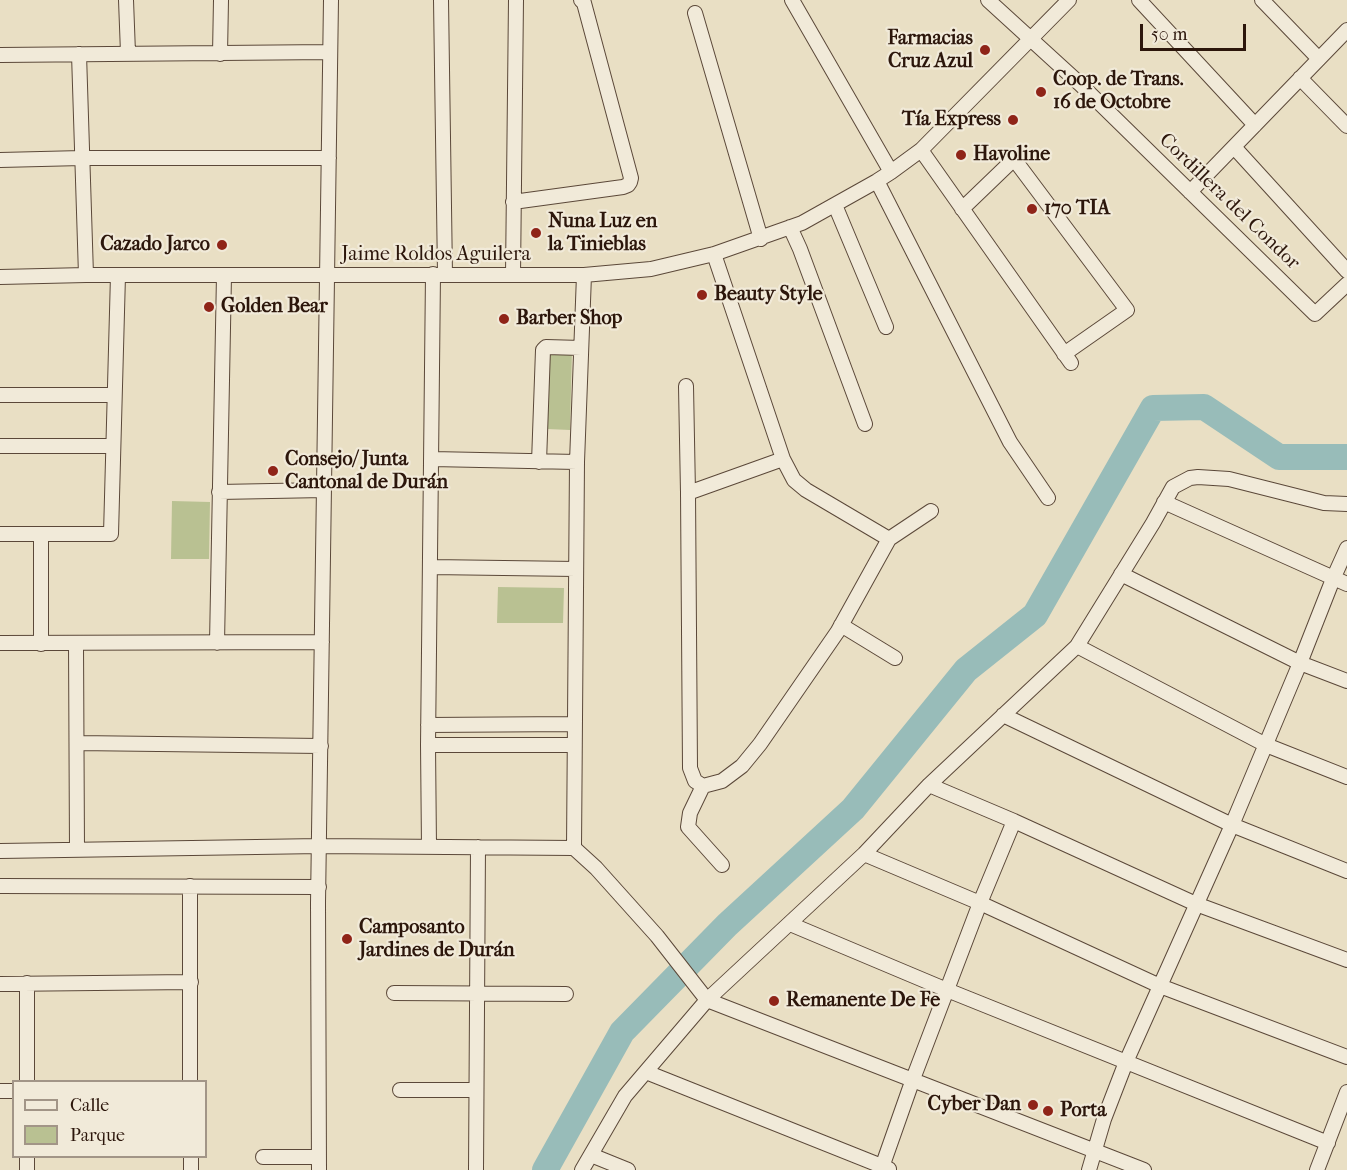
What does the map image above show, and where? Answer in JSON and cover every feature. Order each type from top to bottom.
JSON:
[{"type":"street","points":[[126,0],[129,53]]},
{"type":"street","points":[[220,54],[221,0]]},
{"type":"street","points":[[263,1157],[319,1163],[319,886],[331,0]]},
{"type":"street","points":[[429,847],[428,725],[432,459],[439,274],[441,0]]},
{"type":"street","points":[[513,275],[516,0]]},
{"type":"street","points":[[513,202],[623,187],[630,182],[584,3],[581,0]]},
{"type":"street","points":[[792,0],[891,172]]},
{"type":"street","name":"Cordillera del Condor","points":[[988,0],[1080,84],[1315,314],[1347,284]]},
{"type":"street","name":"Jaime Roldos Aguilera","points":[[0,277],[584,275],[651,269],[714,254],[802,223],[891,172],[921,150],[1070,0]]},
{"type":"street","points":[[1139,0],[1255,125]]},
{"type":"street","points":[[1262,0],[1319,59]]},
{"type":"street","points":[[695,12],[761,239]]},
{"type":"street","points":[[1190,192],[1347,30]]},
{"type":"street","points":[[0,55],[330,52]]},
{"type":"street","points":[[79,54],[86,275]]},
{"type":"street","points":[[1300,78],[1347,126]]},
{"type":"street","points":[[1234,147],[1347,271]]},
{"type":"street","points":[[921,150],[962,209],[1068,359],[1127,310],[1014,159],[962,209]]},
{"type":"street","points":[[0,160],[328,158]]},
{"type":"street","points":[[877,181],[1010,442],[1048,498]]},
{"type":"street","points":[[835,205],[886,327]]},
{"type":"street","points":[[790,228],[800,249],[865,424]]},
{"type":"street","points":[[714,254],[783,459],[794,480],[889,539]]},
{"type":"street","points":[[0,534],[111,534],[118,275]]},
{"type":"street","points":[[217,643],[224,275]]},
{"type":"street","points":[[574,848],[577,462],[584,275]]},
{"type":"street","points":[[539,462],[543,350],[546,347],[581,348]]},
{"type":"street","points":[[686,386],[690,768],[695,781],[703,786],[722,781],[742,766],[760,744],[841,625],[889,539],[931,511]]},
{"type":"street","points":[[0,395],[114,395]]},
{"type":"street","points":[[0,446],[113,446]]},
{"type":"street","points":[[432,459],[577,462]]},
{"type":"street","points":[[688,493],[783,459]]},
{"type":"street","points":[[582,1170],[625,1096],[704,997],[790,924],[864,854],[929,785],[1077,646],[1153,524],[1173,487],[1190,478],[1229,479],[1324,503],[1347,504]]},
{"type":"street","points":[[219,492],[324,490]]},
{"type":"street","points":[[1164,502],[1347,584]]},
{"type":"street","points":[[41,534],[41,644]]},
{"type":"street","points":[[1089,1170],[1126,1062],[1232,825],[1347,548]]},
{"type":"street","points":[[431,567],[576,569]]},
{"type":"street","points":[[1121,574],[1300,663],[1347,681]]},
{"type":"street","points":[[841,625],[895,658]]},
{"type":"street","points":[[0,643],[322,642]]},
{"type":"street","points":[[76,644],[77,850]]},
{"type":"street","points":[[1077,646],[1266,745],[1347,777]]},
{"type":"street","points":[[1003,716],[1232,825],[1347,871]]},
{"type":"street","points":[[428,725],[574,724]]},
{"type":"street","points":[[77,743],[321,746]]},
{"type":"street","points":[[428,745],[574,745]]},
{"type":"street","points":[[929,785],[1014,820],[1196,904],[1347,960]]},
{"type":"street","points":[[703,786],[690,813],[688,827],[722,865]]},
{"type":"street","points":[[646,1072],[885,1169],[913,1079],[1014,820]]},
{"type":"street","points":[[0,851],[320,846],[574,848],[596,868],[657,936],[704,997],[1144,1170]]},
{"type":"street","points":[[476,1170],[478,847]]},
{"type":"street","points":[[864,854],[980,903],[1160,986],[1347,1057]]},
{"type":"street","points":[[0,886],[319,886]]},
{"type":"street","points":[[190,886],[190,1080]]},
{"type":"street","points":[[790,924],[947,990],[1328,1143]]},
{"type":"street","points":[[0,984],[191,982]]},
{"type":"street","points":[[27,983],[27,1080]]},
{"type":"street","points":[[394,993],[566,994]]},
{"type":"street","points":[[400,1090],[476,1090]]},
{"type":"street","points":[[1317,1170],[1347,1092]]},
{"type":"street","points":[[591,1155],[628,1170]]},
{"type":"green space","points":[[548,349],[572,350],[570,430],[547,429]]},
{"type":"green space","points":[[172,501],[210,502],[209,559],[171,559]]},
{"type":"green space","points":[[498,587],[564,588],[563,623],[497,623]]},
{"type":"waterway","points":[[545,1170],[622,1032],[727,925],[853,809],[966,670],[1035,615],[1153,408],[1204,407],[1279,457],[1347,457]]},
{"type":"place","name":"Farmacias Cruz Azul","points":[[985,50]]},
{"type":"place","name":"Coop. de Trans. 16 de Octobre","points":[[1041,92]]},
{"type":"place","name":"Tía Express","points":[[1013,120]]},
{"type":"place","name":"Havoline","points":[[961,155]]},
{"type":"place","name":"170 TIA","points":[[1032,209]]},
{"type":"place","name":"Nuna Luz en la Tinieblas","points":[[536,233]]},
{"type":"place","name":"Cazado Jarco","points":[[222,245]]},
{"type":"place","name":"Beauty Style","points":[[702,295]]},
{"type":"place","name":"Golden Bear","points":[[209,307]]},
{"type":"place","name":"Barber Shop","points":[[504,319]]},
{"type":"place","name":"Consejo/ Junta Cantonal de Durán","points":[[273,471]]},
{"type":"place","name":"Camposanto Jardines de Durán","points":[[347,939]]},
{"type":"place","name":"Remanente De Fe","points":[[774,1001]]},
{"type":"place","name":"Cyber Dan","points":[[1033,1105]]},
{"type":"place","name":"Porta","points":[[1048,1111]]}]
